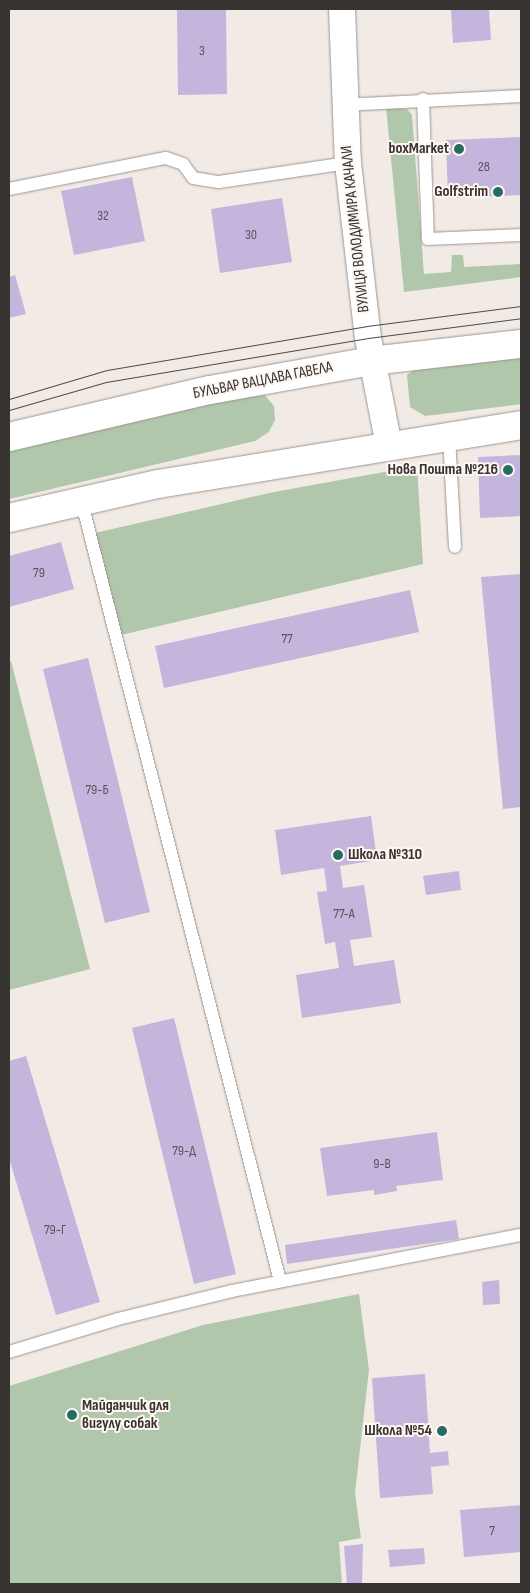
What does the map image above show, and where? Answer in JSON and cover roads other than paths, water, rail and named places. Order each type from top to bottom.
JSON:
[{"type":"main road","name":"БУЛЬВАР ВАЦЛАВА ГАВЕЛА","points":[[9,437],[210,390],[372,361],[521,344]]},
{"type":"main road","points":[[9,518],[82,503],[158,484],[521,425]]},
{"type":"street","name":"ВУЛИЦЯ ВОЛОДИМИРА КАЧАЛИ","points":[[342,9],[344,105],[348,163],[372,361],[389,446]]},
{"type":"lane","points":[[344,105],[423,99],[521,96]]},
{"type":"lane","points":[[423,99],[428,239],[521,234]]},
{"type":"lane","points":[[9,189],[166,158],[183,164],[193,178],[219,182],[348,163]]},
{"type":"lane","points":[[449,436],[455,547]]},
{"type":"lane","points":[[82,503],[280,1281]]},
{"type":"lane","points":[[9,1352],[118,1319],[280,1281],[521,1235]]},
{"type":"tram line","points":[[9,399],[107,370],[367,326],[521,306]]},
{"type":"tram line","points":[[9,410],[106,382],[368,338],[521,318]]},
{"type":"place","name":"boxMarket","points":[[459,149]]},
{"type":"place","name":"Golfstrim","points":[[498,192]]},
{"type":"place","name":"Нова Пошта №216","points":[[508,470]]},
{"type":"place","name":"Школа №310","points":[[338,855]]},
{"type":"place","name":"Майданчик для вигулу собак","points":[[72,1415]]},
{"type":"place","name":"Школа №54","points":[[442,1431]]}]
